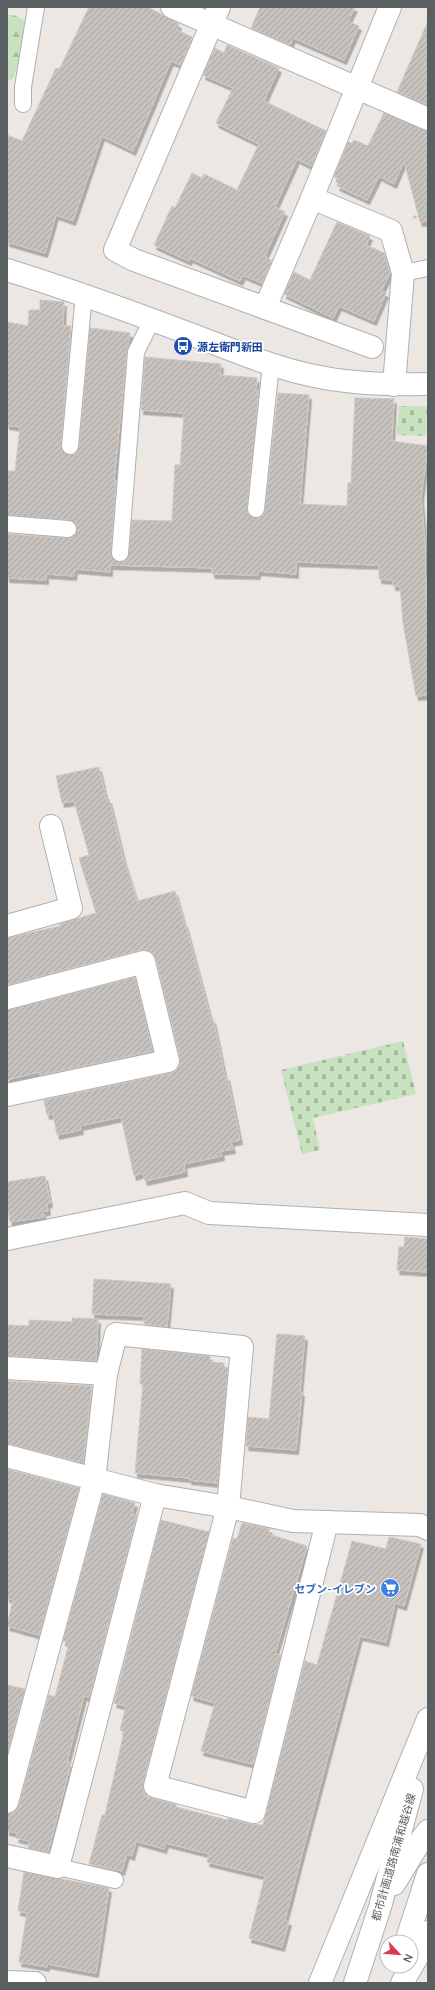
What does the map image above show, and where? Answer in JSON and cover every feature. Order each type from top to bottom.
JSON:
[{"type":"street","points":[[172,7],[216,15],[356,89],[428,119]]},
{"type":"street","points":[[265,308],[312,198],[390,7]]},
{"type":"street","points":[[216,15],[115,250],[134,260],[372,347]]},
{"type":"street","points":[[312,198],[391,231],[403,273],[394,385]]},
{"type":"street","points":[[7,270],[84,294],[272,364],[324,378],[394,385],[428,384]]},
{"type":"street","points":[[7,926],[71,908],[51,826]]},
{"type":"street","points":[[7,998],[144,962],[168,1061],[7,1095]]},
{"type":"street","points":[[7,1238],[185,1203],[209,1213],[428,1225]]},
{"type":"street","points":[[7,1802],[94,1480],[106,1374],[116,1334],[242,1347],[228,1507],[155,1786],[254,1812],[327,1522]]},
{"type":"street","points":[[7,1368],[106,1374]]},
{"type":"street","points":[[7,1456],[154,1495],[228,1507],[293,1521],[420,1525],[428,1529]]},
{"type":"street","points":[[7,1856],[58,1867],[154,1495]]},
{"type":"street","points":[[320,1983],[428,1719]]},
{"type":"street","name":"都市計画道路南浦和越谷線","points":[[354,1983],[380,1907],[428,1731]]},
{"type":"street","points":[[380,1907],[428,1831]]},
{"type":"street","points":[[409,1934],[428,1874]]},
{"type":"street","points":[[402,1983],[419,1954],[428,1932]]},
{"type":"street","points":[[7,1982],[36,1983]]},
{"type":"lane","points":[[23,104],[23,87],[36,7]]},
{"type":"lane","points":[[403,273],[428,268]]},
{"type":"lane","points":[[70,446],[84,294]]},
{"type":"lane","points":[[120,553],[136,352],[152,320]]},
{"type":"lane","points":[[256,509],[272,364]]},
{"type":"lane","points":[[7,524],[68,529]]},
{"type":"lane","points":[[58,1867],[115,1880]]},
{"type":"green space","points":[[7,15],[14,15],[25,21],[22,53],[12,80],[7,79]]},
{"type":"green space","points":[[399,406],[427,407],[426,436],[397,435]]},
{"type":"green space","points":[[403,1041],[416,1094],[313,1118],[320,1150],[302,1154],[281,1070]]},
{"type":"building","points":[[89,7],[148,7],[179,24],[177,30],[192,37],[181,65],[171,61],[133,151],[102,136],[73,221],[56,215],[45,253],[7,242],[7,135],[22,141],[56,68],[59,69],[62,64]]},
{"type":"building","points":[[260,7],[355,7],[348,21],[359,26],[344,60],[293,38],[290,45],[251,28]]},
{"type":"building","points":[[428,21],[428,105],[397,92]]},
{"type":"building","points":[[227,45],[279,68],[264,101],[326,131],[311,166],[297,159],[275,207],[285,212],[265,256],[272,261],[262,283],[243,275],[240,281],[190,258],[189,261],[154,245],[172,206],[175,208],[192,173],[202,178],[204,174],[237,190],[259,144],[216,123],[233,88],[203,75],[215,48],[224,53]]},
{"type":"building","points":[[384,113],[428,131],[428,221],[420,222],[404,161],[394,184],[379,176],[367,200],[337,186],[340,180],[334,177],[348,142],[352,143],[354,140],[368,146]]},
{"type":"building","points":[[337,222],[370,236],[366,245],[384,253],[390,273],[381,291],[386,293],[374,321],[339,306],[333,318],[284,294],[294,272],[310,280]]},
{"type":"building","points":[[40,300],[64,302],[63,326],[71,326],[61,445],[62,450],[69,455],[74,454],[79,447],[90,328],[130,333],[114,479],[116,480],[111,552],[112,557],[119,562],[124,561],[129,554],[132,520],[172,521],[175,465],[180,465],[184,413],[141,410],[145,357],[221,364],[220,375],[257,378],[256,391],[259,391],[247,508],[248,513],[255,518],[260,517],[265,510],[278,393],[309,395],[300,504],[347,506],[348,483],[351,483],[355,398],[394,399],[392,441],[428,446],[421,497],[425,543],[426,608],[428,607],[428,695],[416,696],[403,623],[400,586],[393,586],[393,580],[379,579],[379,565],[296,562],[296,574],[258,571],[258,575],[212,574],[212,568],[110,565],[110,572],[75,569],[74,576],[46,574],[46,580],[7,578],[7,534],[67,538],[72,537],[77,530],[76,525],[69,520],[7,515],[7,471],[15,471],[20,427],[7,425],[7,322],[28,326],[29,310],[40,310]]},
{"type":"building","points":[[99,767],[106,799],[109,799],[124,861],[137,901],[175,891],[211,1020],[213,1019],[225,1077],[227,1076],[240,1140],[231,1142],[233,1149],[221,1151],[222,1156],[184,1164],[185,1172],[145,1181],[143,1173],[134,1176],[121,1117],[80,1126],[81,1130],[57,1135],[53,1114],[47,1115],[44,1100],[171,1073],[177,1070],[180,1064],[180,1058],[156,959],[153,954],[148,950],[141,950],[7,985],[7,938],[60,926],[60,924],[96,913],[79,858],[89,855],[74,801],[62,803],[56,776]]},
{"type":"building","points":[[135,977],[153,1051],[40,1075],[39,1072],[7,1080],[7,1010]]},
{"type":"building","points":[[45,1176],[50,1203],[47,1204],[48,1211],[43,1211],[44,1217],[10,1222],[7,1203],[7,1182]]},
{"type":"building","points":[[405,1237],[428,1239],[428,1272],[397,1270],[399,1247],[404,1247]]},
{"type":"building","points":[[94,1279],[171,1284],[167,1327],[144,1324],[144,1316],[92,1314]]},
{"type":"building","points":[[72,1318],[98,1319],[96,1361],[7,1356],[7,1325],[29,1326],[29,1320],[72,1322]]},
{"type":"building","points":[[277,1334],[305,1336],[300,1391],[302,1392],[296,1450],[246,1446],[248,1417],[269,1419]]},
{"type":"building","points":[[142,1349],[210,1356],[210,1362],[224,1363],[224,1367],[228,1368],[218,1483],[189,1480],[189,1478],[135,1473],[143,1384],[140,1384]]},
{"type":"building","points":[[7,1381],[92,1386],[83,1463],[7,1444]]},
{"type":"building","points":[[7,1469],[79,1488],[39,1635],[7,1626],[13,1600],[7,1598]]},
{"type":"building","points":[[103,1494],[135,1503],[132,1514],[137,1515],[89,1697],[84,1696],[67,1762],[71,1763],[48,1852],[28,1848],[29,1841],[16,1838],[18,1833],[7,1831],[7,1814],[16,1811],[19,1805],[49,1695],[55,1697],[69,1643],[63,1641]]},
{"type":"building","points":[[161,1520],[209,1532],[143,1783],[144,1796],[176,1804],[176,1807],[227,1820],[228,1818],[251,1824],[263,1825],[305,1661],[317,1665],[352,1541],[386,1549],[389,1537],[421,1544],[404,1606],[395,1603],[386,1642],[360,1636],[285,1920],[289,1921],[282,1947],[249,1938],[265,1876],[207,1862],[209,1854],[166,1843],[164,1849],[136,1841],[132,1856],[127,1854],[122,1871],[89,1864],[102,1815],[105,1815],[124,1732],[120,1730],[126,1706],[114,1703]]},
{"type":"building","points":[[242,1523],[270,1529],[268,1534],[307,1546],[275,1654],[281,1655],[253,1764],[201,1751],[215,1703],[191,1696],[233,1538],[237,1539]]},
{"type":"building","points":[[7,1685],[25,1689],[7,1754]]},
{"type":"building","points":[[24,1872],[109,1888],[96,1973],[47,1964],[47,1967],[19,1962],[27,1913],[18,1911]]},
{"type":"place","name":"源左衛門新田","points":[[183,346]]},
{"type":"place","name":"セブン-イレブン","points":[[390,1588]]}]
